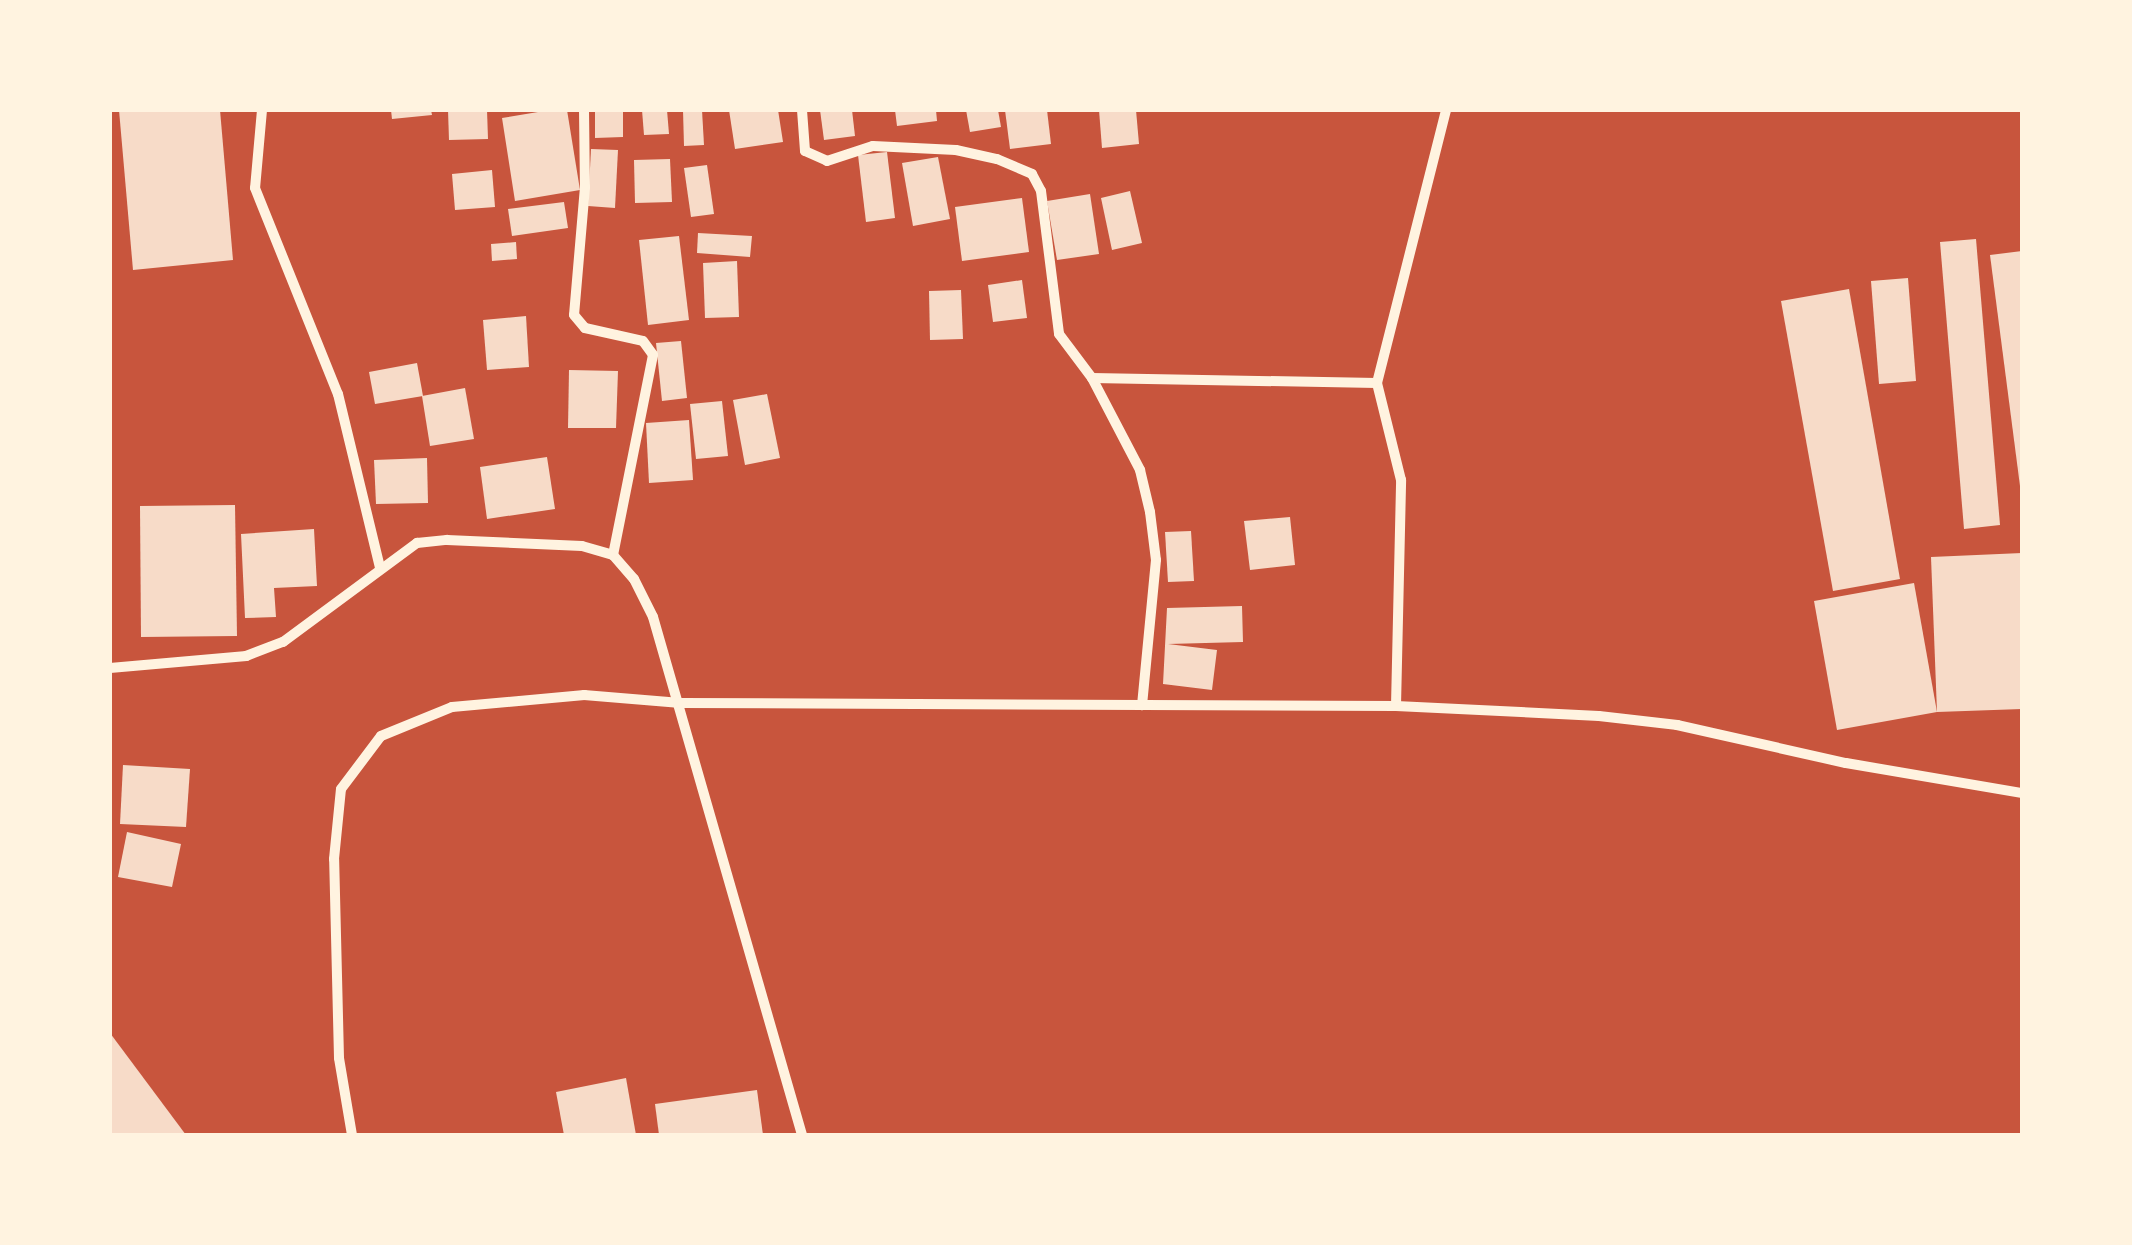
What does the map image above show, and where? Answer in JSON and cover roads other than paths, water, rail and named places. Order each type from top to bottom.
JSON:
[{"type":"street","points":[[262,110],[255,188],[338,394],[380,567]]},
{"type":"street","points":[[584,110],[585,186],[574,314],[585,328],[644,341],[654,354],[613,555]]},
{"type":"street","points":[[802,110],[805,151],[827,161],[873,146],[956,150],[997,159],[1032,174],[1041,191],[1059,334],[1092,378],[1140,470],[1150,512],[1156,560],[1142,705]]},
{"type":"street","points":[[1396,706],[1401,480],[1377,382],[1446,110]]},
{"type":"street","points":[[1092,378],[1377,382]]},
{"type":"street","points":[[110,668],[246,656],[283,642],[417,543],[447,540],[582,546],[613,555],[634,579],[653,616],[802,1135]]},
{"type":"street","points":[[352,1135],[339,1058],[334,859],[341,789],[381,736],[452,707],[584,695],[680,703],[1396,706],[1599,716],[1676,725],[1846,763],[2022,793]]}]
